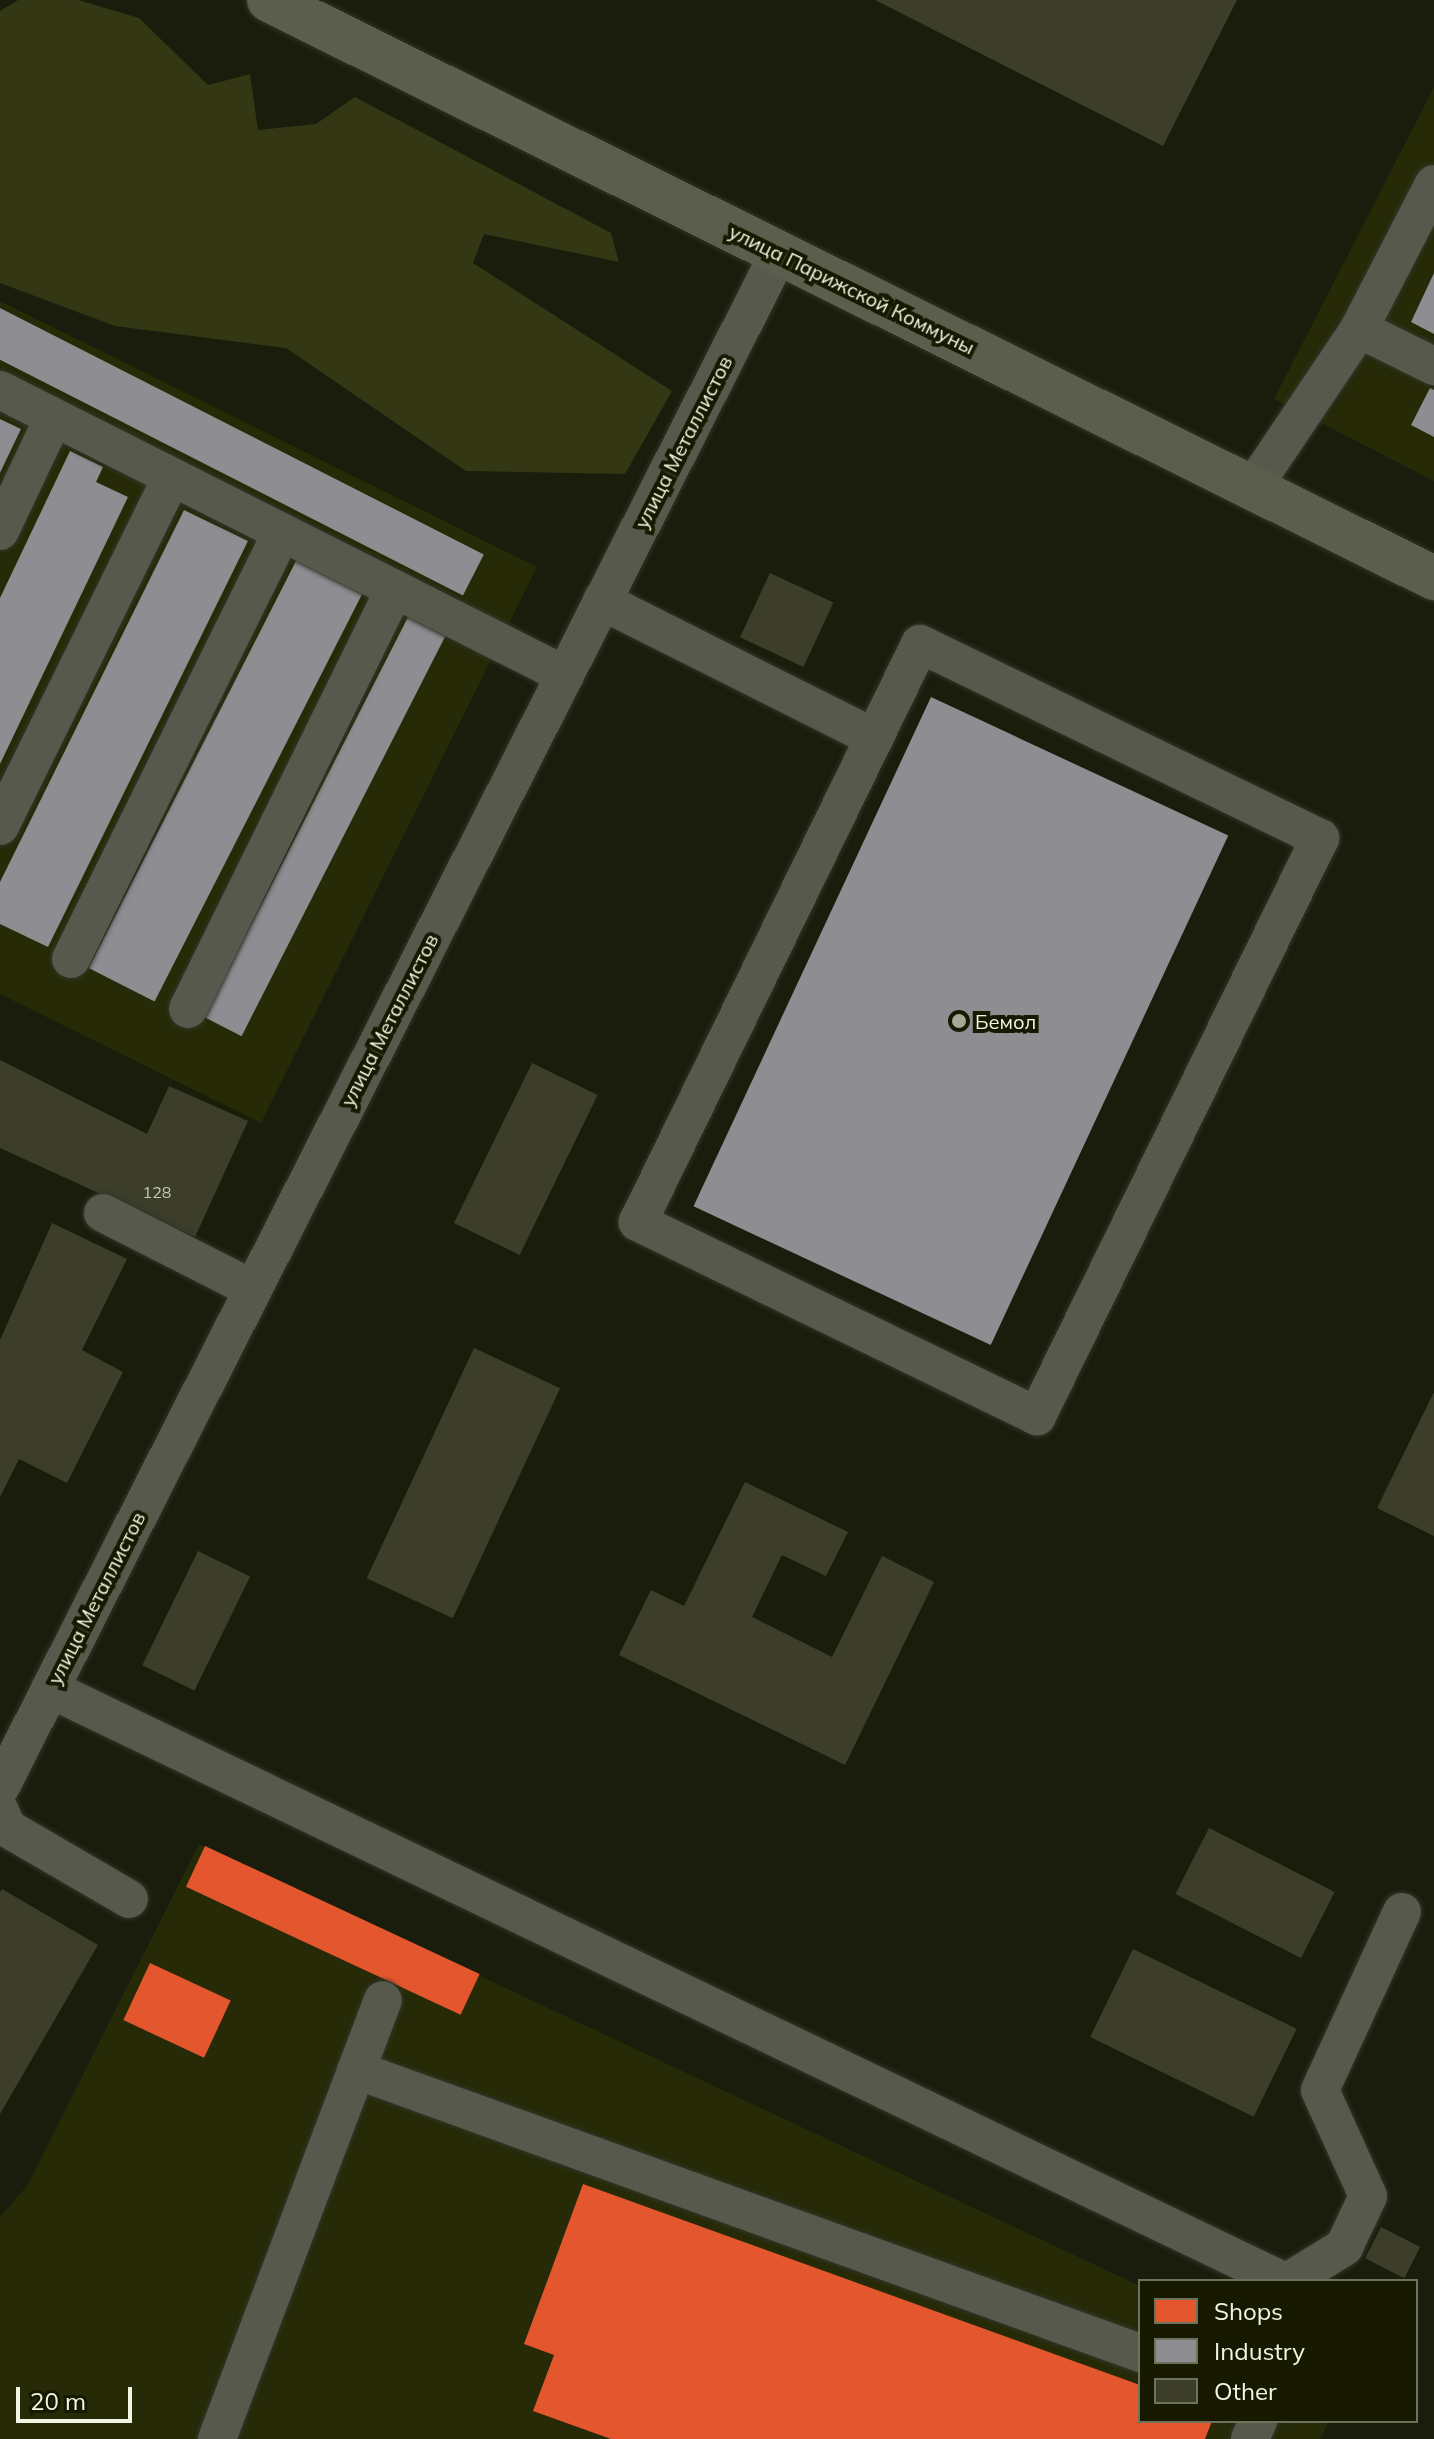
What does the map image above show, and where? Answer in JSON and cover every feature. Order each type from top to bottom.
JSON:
[{"type":"main road","name":"улица Парижской Коммуны","points":[[269,0],[1434,578]]},
{"type":"street","points":[[1253,487],[1359,329],[1434,184]]},
{"type":"street","name":"улица Металлистов","points":[[0,1788],[779,253]]},
{"type":"street","points":[[1359,329],[1434,366]]},
{"type":"street","points":[[0,390],[565,675]]},
{"type":"street","points":[[0,531],[54,417]]},
{"type":"street","points":[[0,826],[172,477]]},
{"type":"street","points":[[71,959],[282,532]]},
{"type":"street","points":[[188,1009],[395,589]]},
{"type":"street","points":[[602,601],[874,738]]},
{"type":"street","points":[[920,644],[1320,838],[1037,1416],[638,1222],[874,738],[920,644]]},
{"type":"street","points":[[103,1213],[253,1289]]},
{"type":"street","points":[[50,1689],[1282,2279]]},
{"type":"street","points":[[0,1811],[7,1828],[129,1899]]},
{"type":"street","points":[[1289,2279],[1344,2247],[1368,2196],[1320,2090],[1402,1912]]},
{"type":"street","points":[[217,2439],[383,2000]]},
{"type":"street","points":[[356,2070],[1138,2352]]},
{"type":"shaded area","points":[[18,0],[78,0],[139,18],[208,85],[250,74],[258,130],[316,124],[355,97],[611,233],[619,262],[484,234],[473,263],[672,391],[625,474],[466,471],[286,348],[115,326],[0,283],[0,11]]},
{"type":"shaded area","points":[[1434,87],[1434,481],[1274,399]]},
{"type":"shaded area","points":[[0,301],[537,567],[261,1123],[0,994]]},
{"type":"shaded area","points":[[199,1844],[1138,2285],[1138,2423],[1328,2423],[1320,2439],[0,2439],[0,2217],[27,2186]]},
{"type":"building: Shops","points":[[205,1846],[480,1974],[461,2015],[186,1887]]},
{"type":"building: Shops","points":[[150,1963],[231,2001],[204,2058],[123,2020]]},
{"type":"building: Shops","points":[[583,2184],[1138,2384],[1138,2423],[1211,2423],[1205,2439],[611,2439],[533,2411],[554,2355],[524,2344]]},
{"type":"building: Industry","points":[[1434,273],[1434,334],[1411,322]]},
{"type":"building: Industry","points":[[0,308],[484,555],[463,596],[0,360]]},
{"type":"building: Industry","points":[[1430,388],[1434,390],[1434,437],[1411,425]]},
{"type":"building: Industry","points":[[0,419],[21,429],[0,473]]},
{"type":"building: Industry","points":[[70,451],[103,467],[96,482],[128,497],[0,764],[0,598]]},
{"type":"building: Industry","points":[[184,510],[248,541],[48,947],[0,924],[0,882]]},
{"type":"building: Industry","points":[[297,559],[363,593],[155,1002],[89,968]]},
{"type":"building: Industry","points":[[408,617],[445,636],[242,1036],[204,1017]]},
{"type":"building: Industry","name":"Бемол","points":[[931,697],[1228,836],[991,1345],[693,1206]]},
{"type":"building: Other","points":[[875,0],[1237,0],[1163,146]]},
{"type":"building: Other","points":[[770,573],[833,603],[803,667],[740,637]]},
{"type":"building: Other","points":[[0,1060],[147,1134],[169,1086],[248,1121],[195,1237],[0,1148]]},
{"type":"building: Other","points":[[532,1063],[598,1095],[520,1255],[454,1223]]},
{"type":"building: Other","points":[[52,1223],[127,1259],[82,1350],[123,1372],[67,1483],[19,1459],[0,1497],[0,1340]]},
{"type":"building: Other","points":[[474,1348],[560,1388],[453,1618],[367,1578]]},
{"type":"building: Other","points":[[1434,1392],[1434,1536],[1377,1508]]},
{"type":"building: Other","points":[[745,1482],[848,1532],[826,1576],[782,1555],[752,1617],[832,1657],[882,1556],[934,1582],[845,1765],[619,1655],[651,1590],[684,1606]]},
{"type":"building: Other","points":[[198,1551],[250,1576],[194,1691],[142,1665]]},
{"type":"building: Other","points":[[1209,1828],[1335,1892],[1301,1958],[1175,1894]]},
{"type":"building: Other","points":[[2,1889],[98,1945],[0,2114],[0,1892]]},
{"type":"building: Other","points":[[1133,1949],[1297,2029],[1254,2117],[1090,2037]]},
{"type":"building: Other","points":[[1381,2227],[1420,2247],[1404,2278],[1365,2258]]},
{"type":"place","name":"Бемол","points":[[959,1021]]}]
